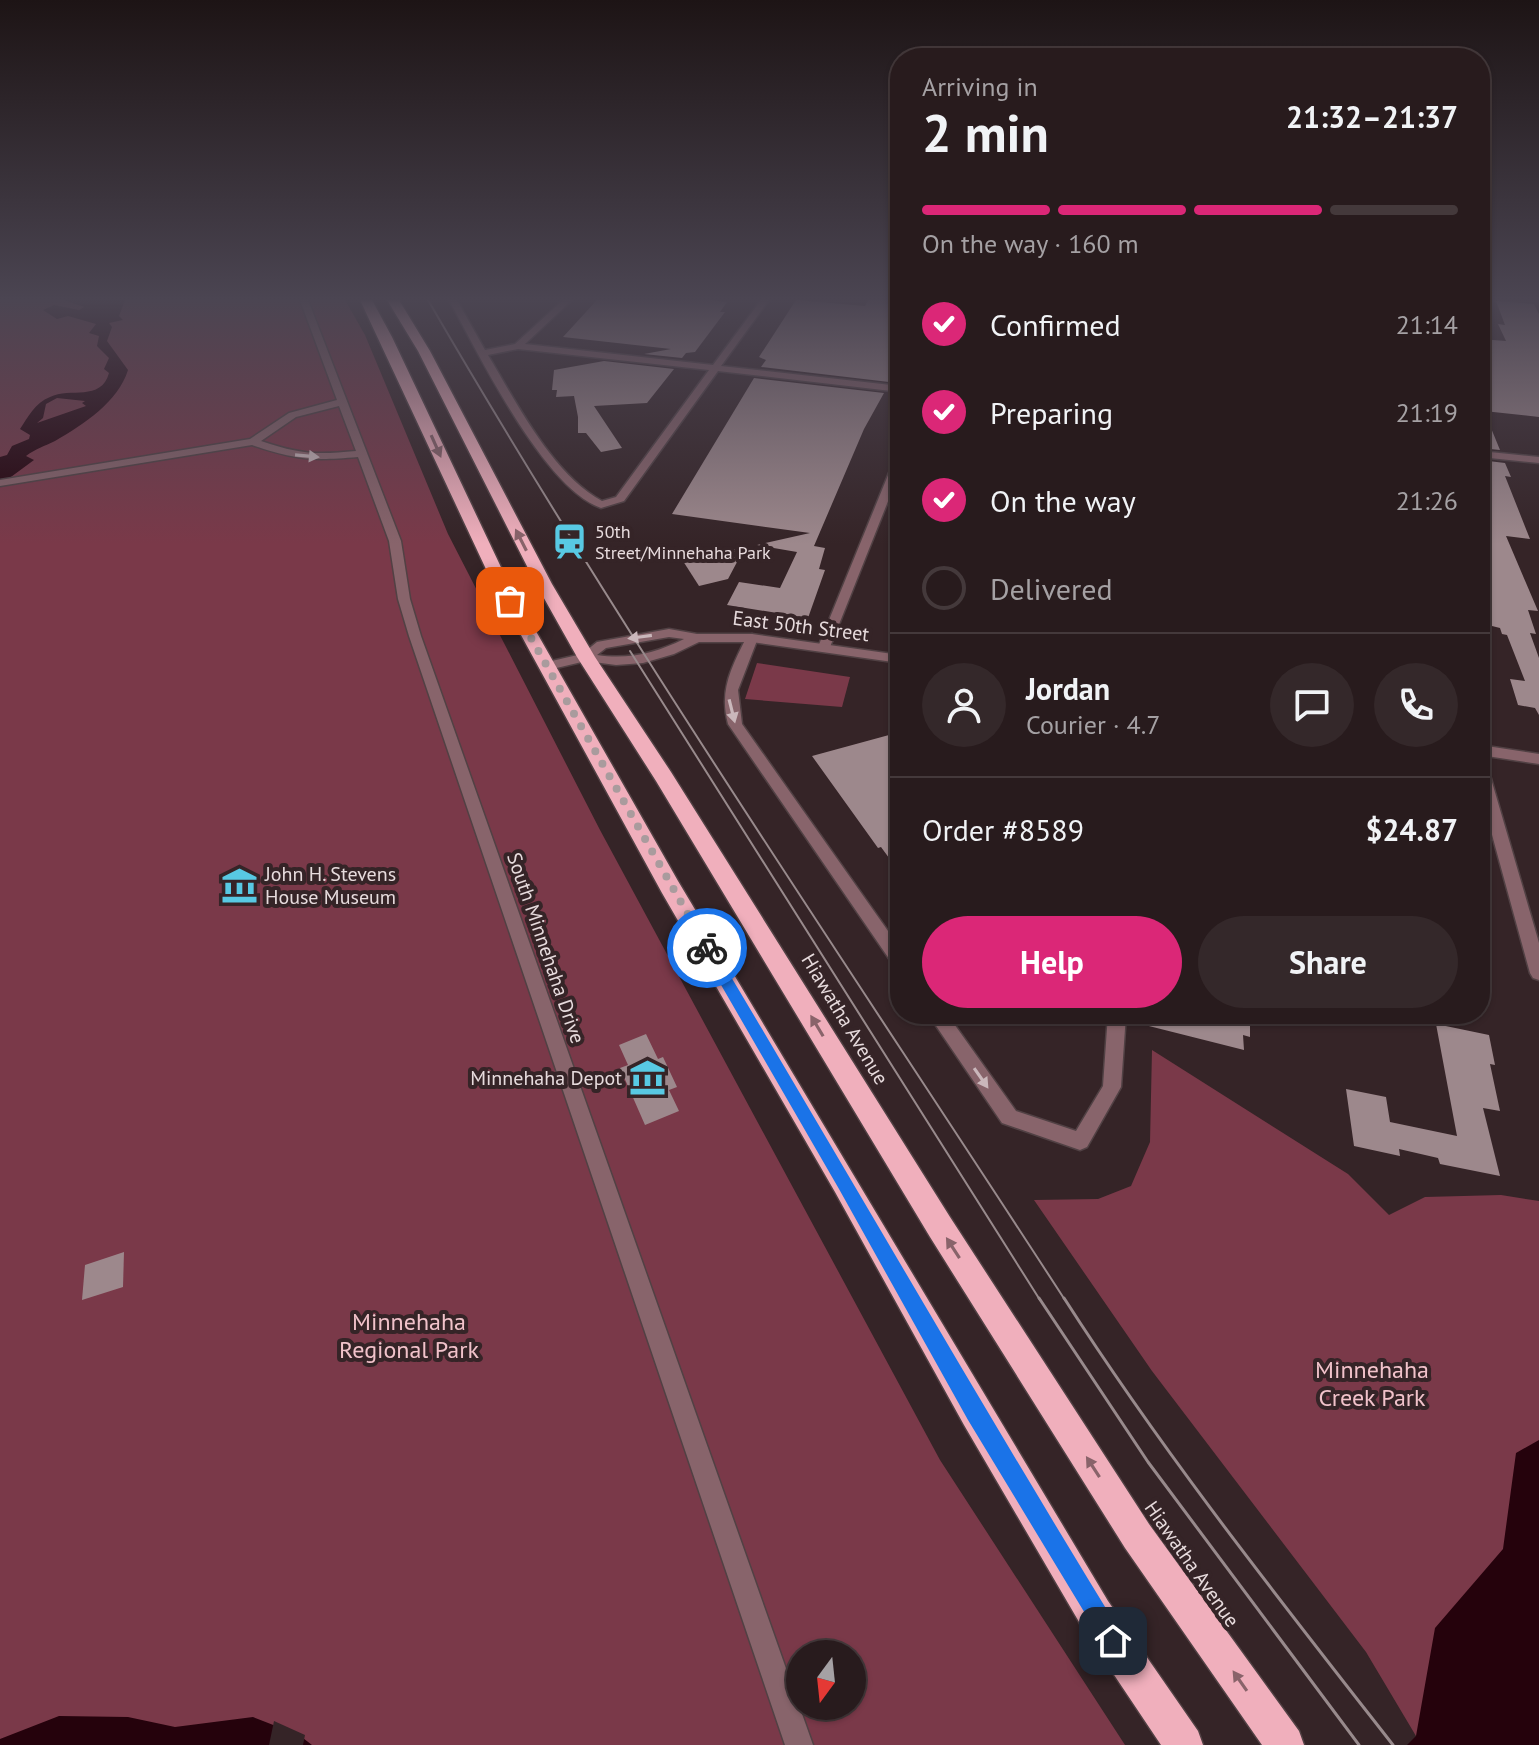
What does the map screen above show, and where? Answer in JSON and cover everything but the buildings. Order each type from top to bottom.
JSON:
[{"type":"highway","points":[[406,381],[474,530],[670,887],[845,1183],[975,1414],[1095,1614],[1184,1745]]},
{"type":"highway","name":"Hiawatha Avenue","points":[[440,381],[544,584],[586,657],[664,777],[940,1227],[1137,1536],[1285,1745]]},
{"type":"street","name":"South Minnehaha Drive","points":[[335,381],[395,541],[404,599],[415,636],[799,1745]]},
{"type":"street","points":[[500,381],[523,421],[582,497],[601,505],[620,499],[705,381]]},
{"type":"street","points":[[833,381],[890,388]]},
{"type":"street","points":[[0,483],[253,442],[287,418],[306,410],[343,402]]},
{"type":"street","points":[[253,442],[292,455],[315,458],[363,454]]},
{"type":"street","points":[[1490,455],[1539,460]]},
{"type":"street","points":[[824,647],[890,483]]},
{"type":"street","name":"East 50th Street","points":[[548,666],[586,657],[602,645],[669,633],[697,638],[752,638],[890,657]]},
{"type":"street","name":"East 50th Street","points":[[586,657],[614,663],[636,661],[670,652],[697,638]]},
{"type":"street","points":[[752,638],[730,685],[728,703],[735,724],[890,947]]},
{"type":"street","points":[[1490,752],[1539,759]]},
{"type":"street","points":[[1490,800],[1539,973]]},
{"type":"street","points":[[944,1024],[1009,1117],[1080,1141],[1112,1087],[1116,1024]]},
{"type":"green space","name":"Minnehaha Regional Park","points":[[0,381],[384,381],[448,534],[600,830],[940,1460],[1125,1745],[0,1745]]},
{"type":"green space","points":[[757,663],[850,677],[842,707],[745,699]]},
{"type":"green space","name":"Minnehaha Creek Park","points":[[1152,1050],[1348,1174],[1389,1215],[1425,1197],[1501,1195],[1539,1201],[1539,1745],[1416,1736],[1366,1652],[1152,1371],[1034,1200],[1098,1199],[1131,1186],[1150,1142]]},
{"type":"shaded area","points":[[123,381],[99,411],[55,441],[26,456],[34,460],[0,485],[0,457],[7,455],[12,446],[29,439],[30,435],[20,429],[36,407],[58,394],[92,391],[105,382]],"holes":[[[57,398],[85,401],[82,403],[86,406],[37,423],[43,418],[46,404]]]},
{"type":"shaded area","points":[[1539,1440],[1539,1745],[1407,1745],[1416,1736],[1435,1628],[1503,1549],[1516,1453]]},
{"type":"shaded area","points":[[59,1716],[128,1717],[175,1727],[253,1717],[299,1735],[312,1745],[0,1745],[0,1739]]},
{"type":"pier","points":[[274,1721],[305,1735],[303,1745],[269,1745]]},
{"type":"tram line","points":[[476,381],[581,554],[740,804],[1065,1300]]},
{"type":"tram line","points":[[630,651],[1040,1300]]},
{"type":"tram line","points":[[1039,1298],[1148,1462],[1359,1745]]},
{"type":"tram line","points":[[1064,1298],[1182,1469],[1393,1745]]},
{"type":"way so far","points":[[510,601],[707,948]]},
{"type":"place","name":"50th Street/Minnehaha Park","points":[[569,541]]},
{"type":"place","name":"John H. Stevens House Museum","points":[[239,886]]},
{"type":"place","name":"Minnehaha Depot","points":[[648,1078]]},
{"type":"route","points":[[707,948],[845,1183],[975,1414],[1113,1641]]}]
